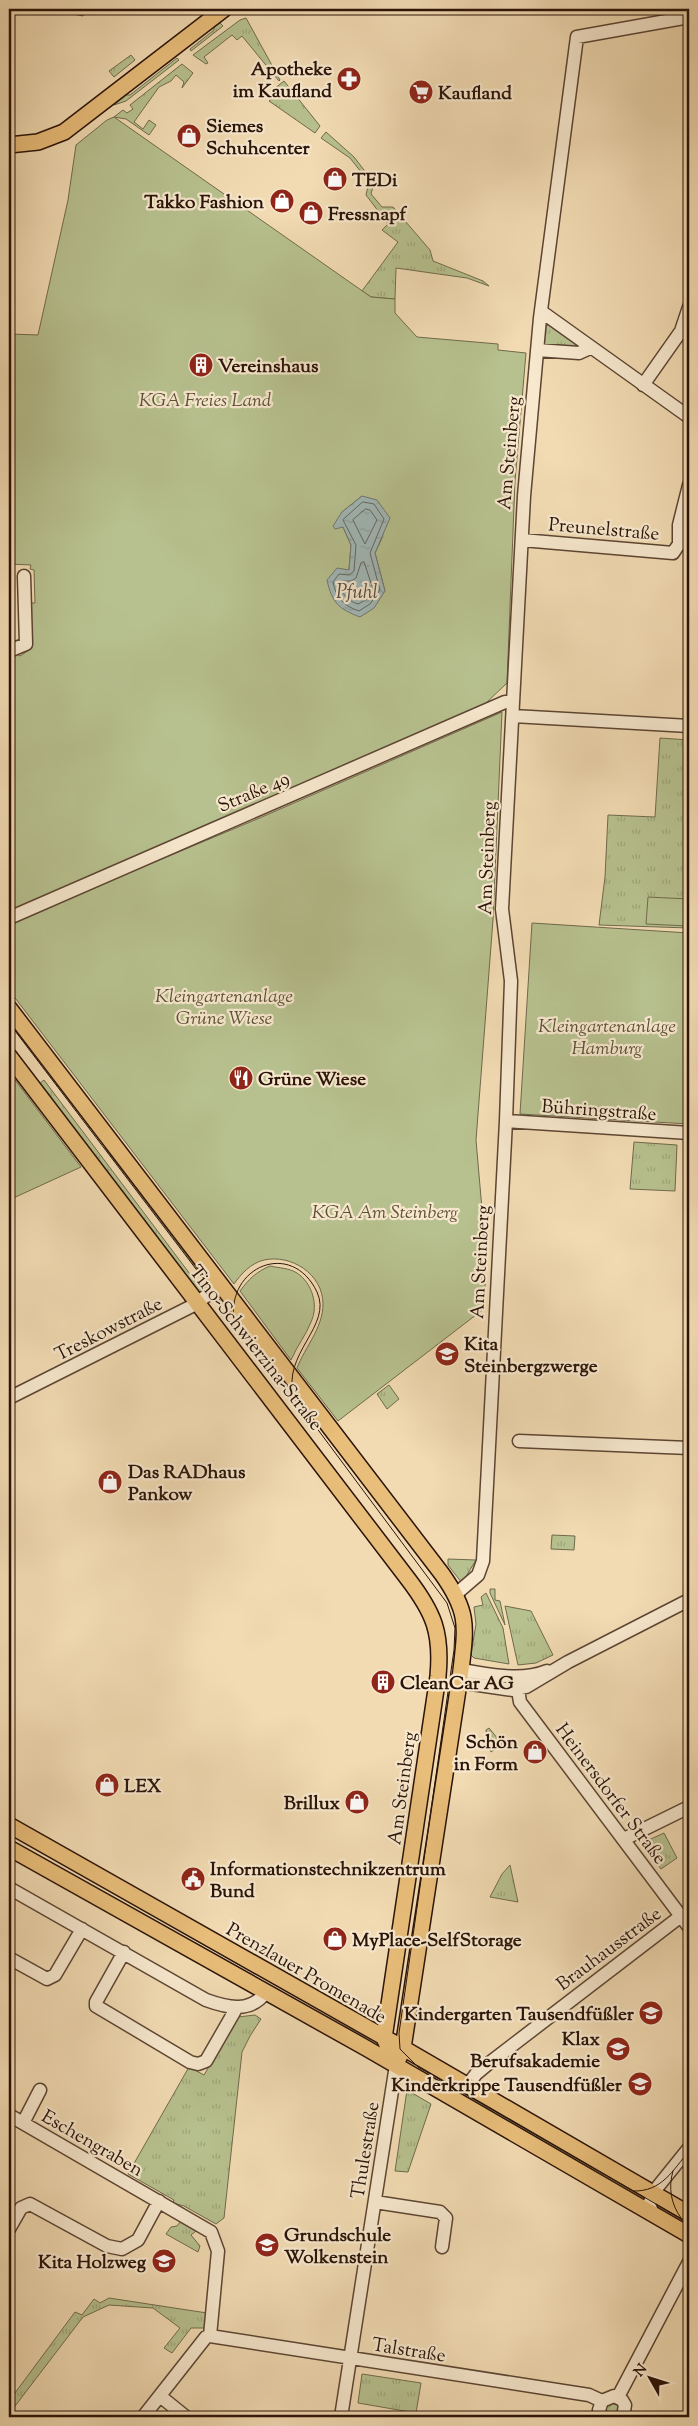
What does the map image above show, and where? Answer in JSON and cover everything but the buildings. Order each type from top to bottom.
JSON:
[{"type":"main road","points":[[9,145],[38,142],[64,132],[224,9]]},
{"type":"main road","name":"Tino-Schwierzina-Straße","points":[[9,1008],[456,1594]]},
{"type":"main road","name":"Tino-Schwierzina-Straße","points":[[9,1056],[423,1599],[436,1624],[452,1677]]},
{"type":"main road","name":"Am Steinberg","points":[[384,2038],[452,1677],[465,1620],[456,1594]]},
{"type":"main road","name":"Am Steinberg","points":[[396,2065],[403,2048],[452,1677]]},
{"type":"main road","name":"Prenzlauer Promenade","points":[[9,1825],[403,2048],[689,2214]]},
{"type":"main road","name":"Prenzlauer Promenade","points":[[9,1848],[396,2065],[689,2235]]},
{"type":"main road","points":[[184,1947],[193,1930]]},
{"type":"main road","points":[[384,2038],[396,2065]]},
{"type":"street","name":"Am Steinberg","points":[[456,1594],[478,1575],[483,1562],[506,1121],[511,981],[502,909],[522,540],[542,312],[577,37],[689,17]]},
{"type":"street","points":[[643,385],[681,331],[689,307]]},
{"type":"street","points":[[542,312],[689,417]]},
{"type":"street","points":[[538,350],[579,353],[590,348]]},
{"type":"street","name":"Preunelstraße","points":[[522,540],[673,552],[679,544],[679,525],[689,485]]},
{"type":"street","points":[[9,651],[26,644],[24,576]]},
{"type":"street","name":"Straße 49","points":[[9,918],[504,702],[514,702]]},
{"type":"street","points":[[512,716],[689,726]]},
{"type":"street","name":"Bühringstraße","points":[[506,1121],[689,1133]]},
{"type":"street","name":"Treskowstraße","points":[[9,1398],[197,1303],[220,1286]]},
{"type":"street","points":[[519,1441],[689,1448]]},
{"type":"street","points":[[452,1677],[516,1677],[537,1675],[568,1662],[689,1600]]},
{"type":"street","points":[[452,1677],[517,1690],[536,1683],[568,1662]]},
{"type":"street","name":"Heinersdorfer Straße","points":[[516,1677],[520,1702],[689,1927]]},
{"type":"street","points":[[624,1839],[689,1807]]},
{"type":"street","name":"Prenzlauer Promenade","points":[[9,1888],[206,2000],[222,2006],[237,2007],[259,2002],[266,1992]]},
{"type":"street","name":"Brauhausstraße","points":[[467,2086],[476,2074],[488,2064],[681,1916]]},
{"type":"street","points":[[9,1958],[47,1978],[56,1975],[82,1929]]},
{"type":"street","points":[[124,1952],[96,2002],[96,2006],[190,2062],[198,2064],[206,2061],[237,2007]]},
{"type":"street","name":"Thulestraße","points":[[341,2417],[396,2065]]},
{"type":"street","points":[[23,2122],[40,2090]]},
{"type":"street","name":"Eschengraben","points":[[9,2115],[205,2228],[216,2242],[218,2251],[210,2336]]},
{"type":"street","points":[[653,2214],[649,2204],[653,2194],[689,2148]]},
{"type":"street","points":[[9,2229],[21,2208],[30,2204],[107,2246],[122,2249],[138,2240],[159,2201]]},
{"type":"street","points":[[375,2202],[440,2212],[446,2218],[442,2247]]},
{"type":"street","points":[[618,2397],[689,2262]]},
{"type":"street","points":[[143,2417],[206,2337],[210,2336]]},
{"type":"street","name":"Talstraße","points":[[210,2336],[589,2395],[602,2401]]},
{"type":"street","points":[[160,2396],[186,2417]]},
{"type":"street","points":[[602,2417],[599,2410],[602,2401],[609,2396],[618,2397],[625,2404],[626,2416]]},
{"type":"green space","points":[[47,9],[85,9],[83,16]]},
{"type":"green space","points":[[246,18],[279,81],[242,36],[237,40],[232,35],[204,57],[208,63],[206,64],[193,55],[240,20]]},
{"type":"green space","points":[[219,22],[223,26],[191,51],[190,49],[214,30],[214,26]]},
{"type":"green space","points":[[131,55],[135,60],[114,77],[109,71]]},
{"type":"green space","points":[[177,58],[179,60],[126,101],[114,105],[126,95],[130,95]]},
{"type":"green space","points":[[182,64],[193,73],[182,88],[184,82],[176,75],[171,81],[159,87],[134,122],[143,129],[149,120],[156,125],[149,135],[126,119],[114,117],[123,110],[127,113],[133,109],[130,105]]},
{"type":"green space","points":[[284,81],[320,126],[315,133],[269,101],[278,94],[274,89]]},
{"type":"green space","name":"KGA Freies Land","points":[[114,117],[371,297],[395,299],[395,313],[417,337],[498,344],[498,350],[526,353],[515,481],[507,683],[485,704],[9,912],[9,655],[15,653],[20,656],[29,650],[31,645],[28,603],[35,603],[34,570],[30,569],[31,565],[9,564],[9,334],[38,335],[68,200],[76,145],[107,120]],"holes":[[[362,496],[383,536],[375,553],[385,591],[349,570],[351,545],[343,527],[342,512]]]},
{"type":"green space","points":[[326,132],[354,157],[374,183],[371,194],[382,207],[393,207],[430,250],[433,261],[483,281],[489,286],[467,278],[396,268],[395,299],[371,297],[362,291],[398,242],[382,230],[388,224],[366,195],[369,182],[350,158],[321,138]]},
{"type":"green space","points":[[548,325],[577,347],[544,347],[542,330]]},
{"type":"green space","name":"Kleingartenanlage Grüne Wiese","points":[[502,712],[493,920],[476,1140],[485,1244],[485,1308],[338,1421],[297,1368],[317,1329],[322,1313],[322,1293],[318,1284],[304,1268],[285,1260],[274,1259],[264,1260],[251,1266],[234,1284],[9,990],[9,923],[262,817]]},
{"type":"green space","points":[[660,738],[689,740],[689,928],[599,925],[605,877],[608,815],[655,817]]},
{"type":"green space","points":[[648,897],[689,899],[688,926],[646,924]]},
{"type":"green space","name":"Kleingartenanlage Hamburg","points":[[532,923],[689,933],[689,1124],[520,1114]]},
{"type":"green space","points":[[9,1072],[81,1167],[9,1200]]},
{"type":"green space","points":[[44,1080],[202,1290],[197,1294],[38,1085]]},
{"type":"green space","points":[[634,1142],[677,1145],[675,1191],[630,1189]]},
{"type":"green space","points":[[108,1146],[212,1283],[209,1285],[105,1148]]},
{"type":"green space","name":"KGA Am Steinberg","points":[[270,1266],[297,1273],[307,1282],[313,1295],[314,1309],[309,1327],[291,1360],[240,1291],[253,1276]]},
{"type":"green space","points":[[389,1385],[399,1399],[387,1409],[377,1394]]},
{"type":"green space","points":[[552,1535],[575,1536],[574,1550],[551,1549]]},
{"type":"green space","points":[[448,1559],[476,1560],[462,1583],[448,1565]]},
{"type":"green space","points":[[490,1589],[495,1589],[495,1600],[500,1601],[505,1625],[490,1593]]},
{"type":"green space","points":[[486,1593],[503,1628],[509,1664],[474,1658],[471,1655],[476,1624],[474,1607],[483,1605],[481,1597]]},
{"type":"green space","points":[[505,1606],[531,1611],[553,1655],[536,1663],[518,1665]]},
{"type":"green space","points":[[489,1728],[502,1744],[491,1752],[486,1730]]},
{"type":"green space","points":[[664,1833],[677,1858],[661,1869],[642,1843]]},
{"type":"green space","points":[[510,1865],[518,1902],[490,1897],[502,1874]]},
{"type":"green space","points":[[255,2015],[261,2019],[242,2052],[224,2218],[216,2224],[184,2206],[173,2203],[174,2200],[128,2174],[189,2067],[204,2075],[238,2017]]},
{"type":"green space","points":[[407,2090],[431,2104],[408,2172],[395,2171]]},
{"type":"green space","points":[[463,2090],[604,2171],[600,2178],[455,2096]]},
{"type":"green space","points":[[180,2222],[196,2231],[191,2235],[200,2246],[198,2252],[166,2234],[171,2227],[177,2226]]},
{"type":"green space","points":[[109,2298],[207,2313],[206,2328],[191,2328],[172,2353],[164,2348],[180,2328],[153,2308],[109,2305],[83,2317],[9,2414],[9,2401],[75,2312],[82,2315],[94,2299],[100,2303]]},
{"type":"green space","points":[[362,2374],[421,2383],[416,2413],[358,2403]]},
{"type":"green space","points":[[609,2402],[615,2402],[619,2409],[615,2416],[609,2416],[605,2412],[605,2406]]},
{"type":"water","name":"Pfuhl","points":[[362,496],[377,500],[390,518],[375,553],[385,591],[374,608],[360,617],[342,608],[334,600],[327,580],[337,568],[349,570],[351,545],[343,527],[335,529],[333,526],[342,512]]},
{"type":"tram line","points":[[9,1023],[310,1419],[447,1603],[455,1628],[454,1650],[399,2033],[400,2049],[418,2067],[689,2223]]},
{"type":"tram line","points":[[234,1321],[234,1302],[240,1286],[250,1274],[263,1266],[278,1263],[292,1266],[306,1276],[317,1292],[320,1305],[313,1329],[294,1367],[292,1381],[294,1396]]},
{"type":"tram line","points":[[633,2191],[652,2188],[659,2184],[672,2172],[689,2151]]},
{"type":"tram line","points":[[673,2171],[671,2196],[681,2218]]},
{"type":"place","name":"Apotheke im Kaufland","points":[[349,79]]},
{"type":"place","name":"Kaufland","points":[[421,92]]},
{"type":"place","name":"Siemes Schuhcenter","points":[[189,136]]},
{"type":"place","name":"TEDi","points":[[335,179]]},
{"type":"place","name":"Takko Fashion","points":[[282,201]]},
{"type":"place","name":"Fressnapf","points":[[311,213]]},
{"type":"place","name":"Vereinshaus","points":[[201,365]]},
{"type":"place","name":"Grüne Wiese","points":[[241,1078]]},
{"type":"place","name":"Kita Steinbergzwerge","points":[[447,1354]]},
{"type":"place","name":"Das RADhaus Pankow","points":[[110,1482]]},
{"type":"place","name":"CleanCar AG","points":[[383,1682]]},
{"type":"place","name":"Schön in Form","points":[[535,1752]]},
{"type":"place","name":"LEX","points":[[107,1785]]},
{"type":"place","name":"Brillux","points":[[357,1802]]},
{"type":"place","name":"Informationstechnikzentrum Bund","points":[[193,1879]]},
{"type":"place","name":"MyPlace-SelfStorage","points":[[335,1939]]},
{"type":"place","name":"Kindergarten Tausendfüßler","points":[[651,2013]]},
{"type":"place","name":"Klax Berufsakademie","points":[[618,2049]]},
{"type":"place","name":"Kinderkrippe Tausendfüßler","points":[[640,2084]]},
{"type":"place","name":"Grundschule Wolkenstein","points":[[267,2245]]},
{"type":"place","name":"Kita Holzweg","points":[[164,2261]]}]
